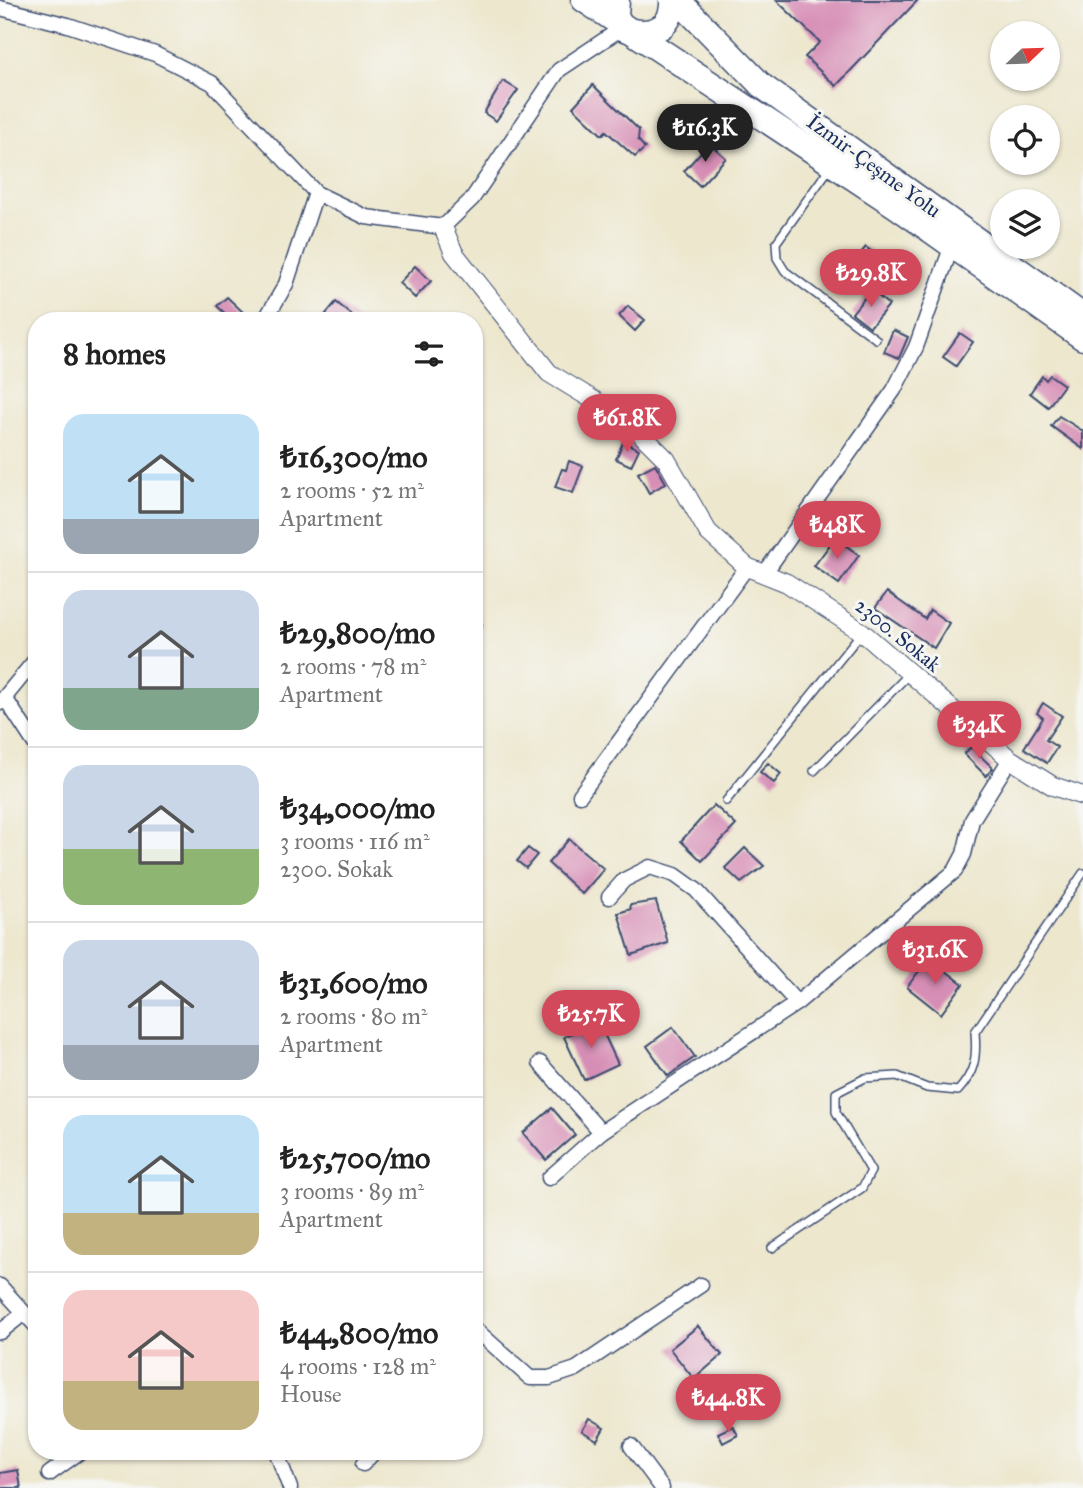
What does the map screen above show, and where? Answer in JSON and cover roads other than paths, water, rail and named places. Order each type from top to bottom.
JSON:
[{"type":"highway","name":"İzmir-Çeşme Yolu","points":[[584,0],[622,28],[952,245],[1083,338]]},
{"type":"highway","points":[[617,0],[616,15],[622,28],[637,34],[655,31],[669,19],[672,0]]},
{"type":"highway","name":"İzmir-Çeşme Yolu","points":[[678,0],[762,86],[1083,316]]},
{"type":"street","points":[[0,8],[68,24],[155,54],[212,83],[316,193],[366,217],[443,227],[472,199],[559,70],[622,28]]},
{"type":"street","points":[[270,312],[286,284],[316,193]]},
{"type":"street","name":"2300. Sokak","points":[[443,227],[454,253],[549,373],[628,421],[666,459],[708,531],[747,567],[787,583],[862,632],[1010,759],[1053,786],[1083,796]]},
{"type":"street","points":[[764,574],[894,390],[916,347],[952,245]]},
{"type":"street","points":[[580,795],[747,567]]},
{"type":"street","points":[[28,669],[2,700],[28,735]]},
{"type":"street","points":[[549,1178],[601,1132],[797,1003],[955,871],[964,854],[972,820],[1010,759]]},
{"type":"street","points":[[608,897],[624,880],[650,867],[675,875],[696,890],[797,1003]]},
{"type":"street","points":[[540,1063],[601,1132]]},
{"type":"street","points":[[483,1340],[530,1378],[549,1378],[576,1369],[701,1285]]},
{"type":"street","points":[[0,1286],[28,1319]]},
{"type":"street","points":[[0,1332],[23,1314]]},
{"type":"street","points":[[631,1446],[662,1488]]},
{"type":"street","points":[[49,1474],[68,1460]]},
{"type":"street","points":[[279,1460],[290,1488]]},
{"type":"street","points":[[363,1464],[367,1460]]},
{"type":"lane","points":[[832,166],[776,243],[777,258],[785,271],[876,339]]},
{"type":"lane","points":[[726,801],[862,632]]},
{"type":"lane","points":[[814,771],[909,673]]},
{"type":"lane","points":[[772,1248],[862,1188],[871,1171],[836,1112],[836,1093],[865,1078],[897,1076],[927,1088],[958,1091],[972,1075],[977,1056],[975,1032],[1083,873]]}]
